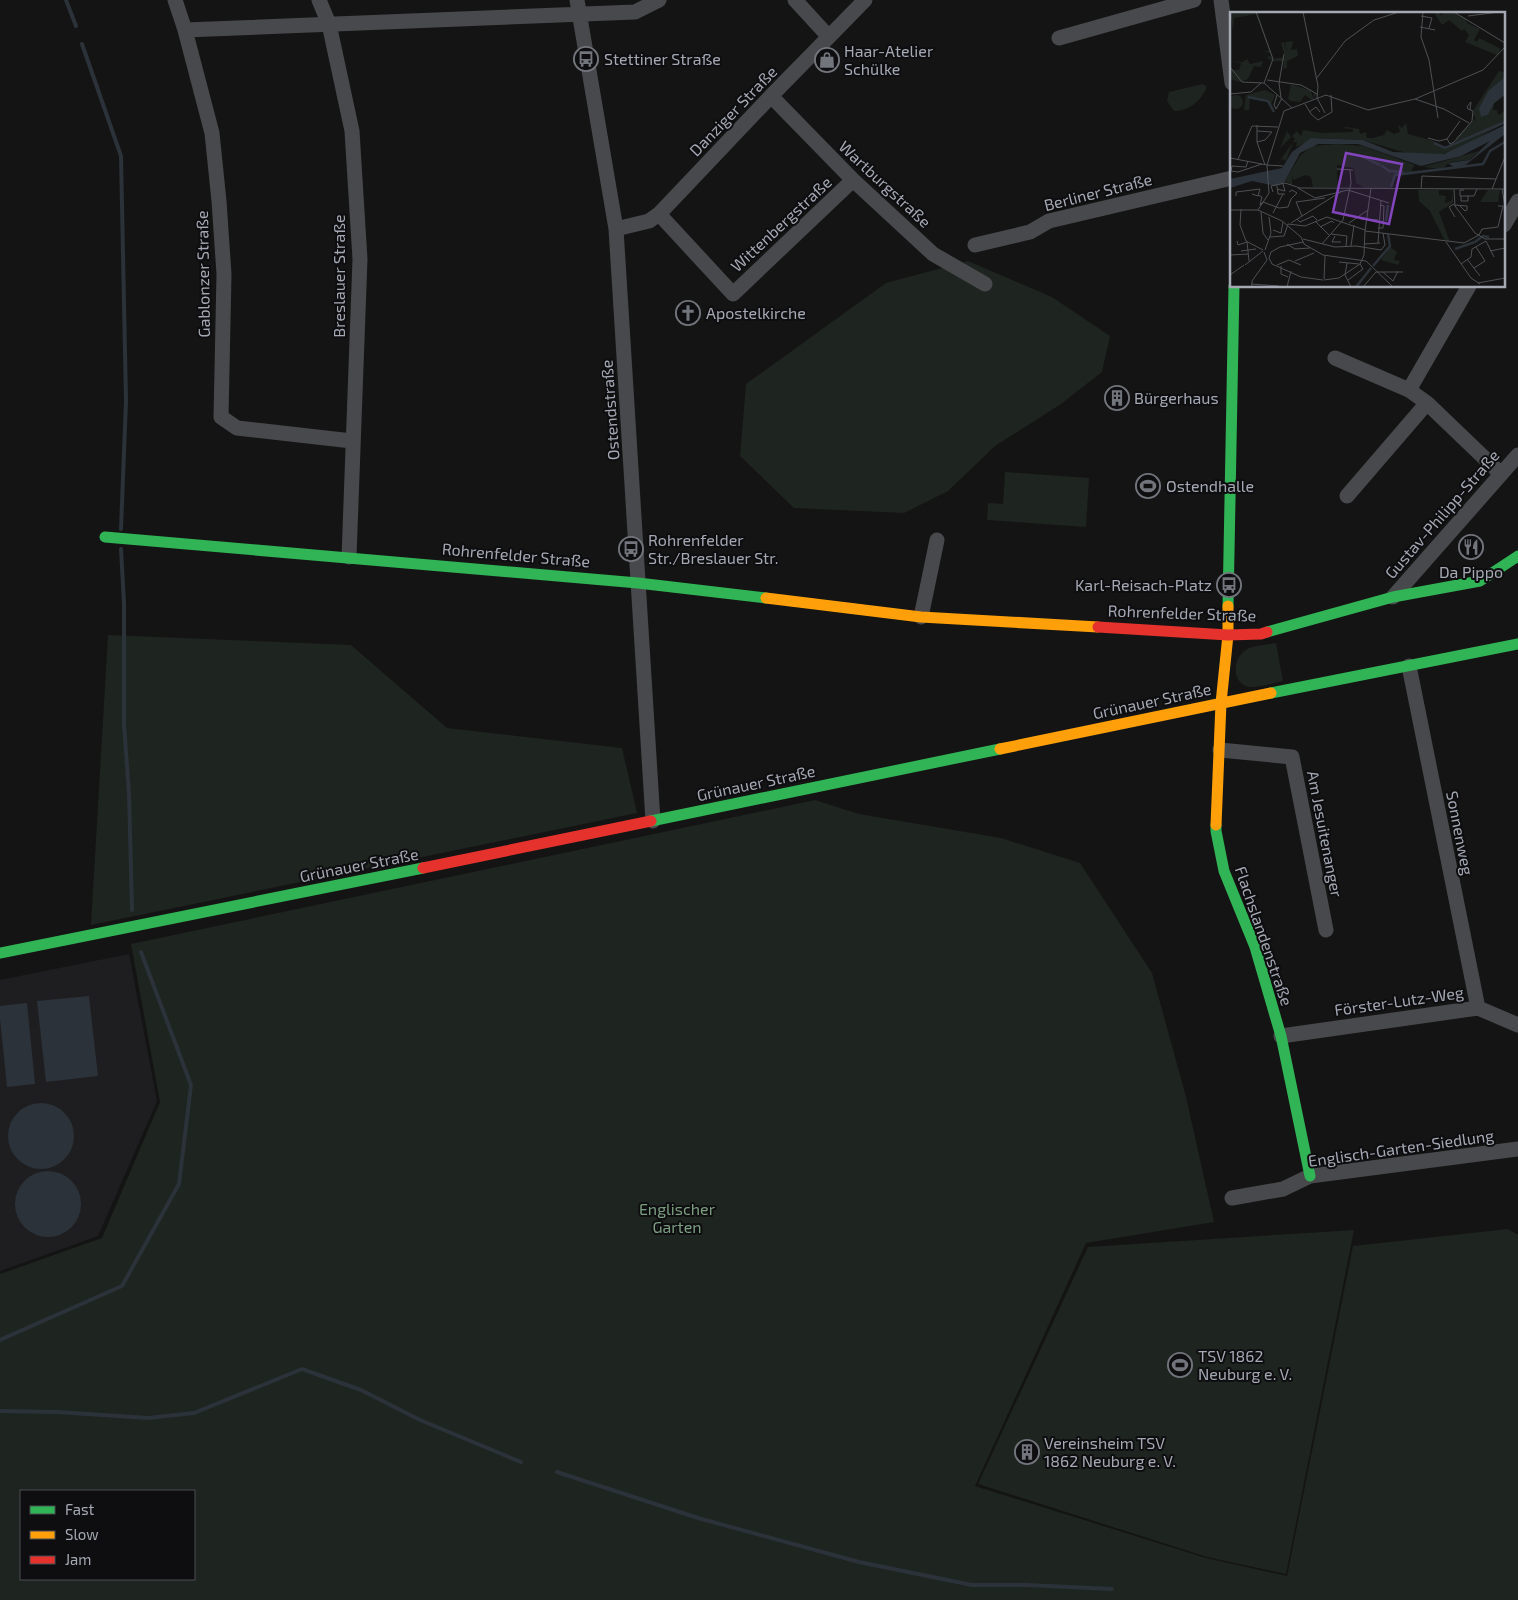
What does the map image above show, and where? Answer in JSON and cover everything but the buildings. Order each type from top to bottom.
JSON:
[{"type":"street","name":"Gablonzer Straße","points":[[175,0],[185,30],[212,132],[224,274],[221,417],[237,428],[352,441]]},
{"type":"street","name":"Breslauer Straße","points":[[320,0],[329,24],[352,131],[360,258],[349,557]]},
{"type":"street","points":[[185,30],[329,24],[578,7],[635,12],[659,0]]},
{"type":"street","points":[[795,0],[829,37]]},
{"type":"street","name":"Danziger Straße","points":[[616,229],[649,221],[659,214],[865,0]]},
{"type":"street","points":[[1059,38],[1194,0]]},
{"type":"street","points":[[1221,0],[1230,68]]},
{"type":"street","name":"Ostendstraße","points":[[578,7],[616,229],[653,821]]},
{"type":"street","name":"Wartburgstraße","points":[[771,96],[853,180],[934,254],[985,284]]},
{"type":"street","name":"Berliner Straße","points":[[975,245],[1030,232],[1049,221],[1230,178]]},
{"type":"street","name":"Wittenbergstraße","points":[[659,214],[733,294],[853,180]]},
{"type":"street","points":[[1506,222],[1518,201]]},
{"type":"street","points":[[1221,703],[1228,635],[1234,288]]},
{"type":"street","points":[[1409,390],[1468,288]]},
{"type":"street","points":[[1335,358],[1409,390],[1427,403],[1500,473]]},
{"type":"street","points":[[1347,496],[1427,403]]},
{"type":"street","name":"Gustav-Philipp-Straße","points":[[1393,597],[1500,473],[1518,455]]},
{"type":"street","name":"Rohrenfelder Straße","points":[[106,537],[638,583],[922,617],[1228,635],[1261,634],[1393,597],[1480,581],[1518,556]]},
{"type":"street","points":[[922,617],[937,540]]},
{"type":"street","name":"Grünauer Straße","points":[[0,953],[1518,644]]},
{"type":"street","name":"Sonnenweg","points":[[1409,666],[1478,1008]]},
{"type":"street","name":"Flachslandenstraße","points":[[1221,703],[1216,831],[1224,871],[1255,947],[1281,1036],[1310,1176]]},
{"type":"street","name":"Am Jesuitenanger","points":[[1220,750],[1292,757],[1326,930]]},
{"type":"street","name":"Förster-Lutz-Weg","points":[[1281,1036],[1478,1008],[1518,1025]]},
{"type":"street","name":"Englisch-Garten-Siedlung","points":[[1232,1198],[1283,1189],[1310,1176],[1518,1149]]},
{"type":"shaded area","points":[[129,954],[157,1101],[98,1236],[0,1271],[0,980]]},
{"type":"shaded area","points":[[89,996],[98,1076],[46,1082],[37,1001]]},
{"type":"shaded area","points":[[27,1003],[35,1084],[7,1087],[0,1006]]},
{"type":"shaded area","points":[[34,1103],[48,1103],[60,1108],[69,1117],[74,1129],[72,1149],[65,1160],[48,1169],[34,1169],[22,1164],[13,1155],[8,1143],[8,1129],[13,1117],[22,1108]]},
{"type":"shaded area","points":[[48,1171],[61,1173],[71,1181],[79,1191],[81,1204],[79,1217],[71,1227],[61,1235],[48,1237],[35,1235],[25,1227],[17,1217],[15,1204],[17,1191],[25,1181],[35,1173]]},
{"type":"green space","points":[[1203,84],[1207,87],[1198,101],[1185,109],[1174,111],[1167,101],[1169,92]]},
{"type":"green space","points":[[968,261],[1052,297],[1110,336],[1102,372],[1061,404],[995,446],[948,491],[904,513],[794,508],[740,456],[746,384],[886,283]]},
{"type":"green space","points":[[1005,472],[1089,478],[1086,527],[987,520],[988,503],[1003,504]]},
{"type":"green space","points":[[108,635],[351,645],[447,728],[622,748],[637,813],[91,925]]},
{"type":"green space","points":[[1276,643],[1283,681],[1252,687],[1241,683],[1236,672],[1236,666],[1241,654],[1252,647]]},
{"type":"green space","name":"Englischer Garten","points":[[815,800],[859,814],[1001,838],[1080,863],[1152,973],[1186,1097],[1214,1222],[1086,1243],[975,1486],[1206,1558],[1287,1576],[1353,1246],[1508,1229],[1518,1235],[1518,1600],[0,1600],[0,1274],[102,1238],[160,1102],[131,944]]},
{"type":"green space","name":"TSV 1862 Neuburg e. V.","points":[[1354,1230],[1286,1574],[1207,1557],[978,1484],[1088,1247]]},
{"type":"waterway","points":[[66,0],[76,26]]},
{"type":"waterway","points":[[82,44],[121,156],[126,401],[121,529]]},
{"type":"waterway","points":[[121,549],[124,603],[124,724],[129,794],[132,910]]},
{"type":"waterway","points":[[0,1340],[122,1286],[179,1184],[191,1085],[141,952]]},
{"type":"waterway","points":[[0,1411],[57,1412],[148,1418],[194,1413],[302,1369],[361,1390],[420,1420],[521,1462]]},
{"type":"waterway","points":[[557,1472],[698,1518],[859,1562],[972,1585],[1026,1585],[1112,1589]]},
{"type":"traffic: fast","points":[[1228,606],[1234,288]]},
{"type":"traffic: fast","points":[[105,537],[638,583],[766,598]]},
{"type":"traffic: fast","points":[[1267,632],[1393,597],[1480,581],[1518,556]]},
{"type":"traffic: fast","points":[[1271,693],[1518,644]]},
{"type":"traffic: fast","points":[[651,821],[1000,749]]},
{"type":"traffic: fast","points":[[1216,825],[1224,871],[1255,947],[1281,1036],[1310,1176]]},
{"type":"traffic: fast","points":[[0,953],[423,868]]},
{"type":"traffic: slow","points":[[766,598],[921,617],[1098,627]]},
{"type":"traffic: slow","points":[[1216,825],[1221,703],[1228,635],[1228,606]]},
{"type":"traffic: slow","points":[[1000,749],[1271,693]]},
{"type":"traffic: jam","points":[[1098,627],[1228,635],[1261,634],[1267,632]]},
{"type":"traffic: jam","points":[[423,868],[651,821]]},
{"type":"place","name":"Stettiner Straße","points":[[586,59]]},
{"type":"place","name":"Haar-Atelier Schülke","points":[[827,60]]},
{"type":"place","name":"Apostelkirche","points":[[688,313]]},
{"type":"place","name":"Bürgerhaus","points":[[1117,398]]},
{"type":"place","name":"Ostendhalle","points":[[1148,486]]},
{"type":"place","name":"Da Pippo","points":[[1471,547]]},
{"type":"place","name":"Rohrenfelder Str./Breslauer Str.","points":[[631,549]]},
{"type":"place","name":"Karl-Reisach-Platz","points":[[1229,585]]},
{"type":"place","name":"TSV 1862 Neuburg e. V.","points":[[1180,1365]]},
{"type":"place","name":"Vereinsheim TSV 1862 Neuburg e. V.","points":[[1027,1452]]}]
